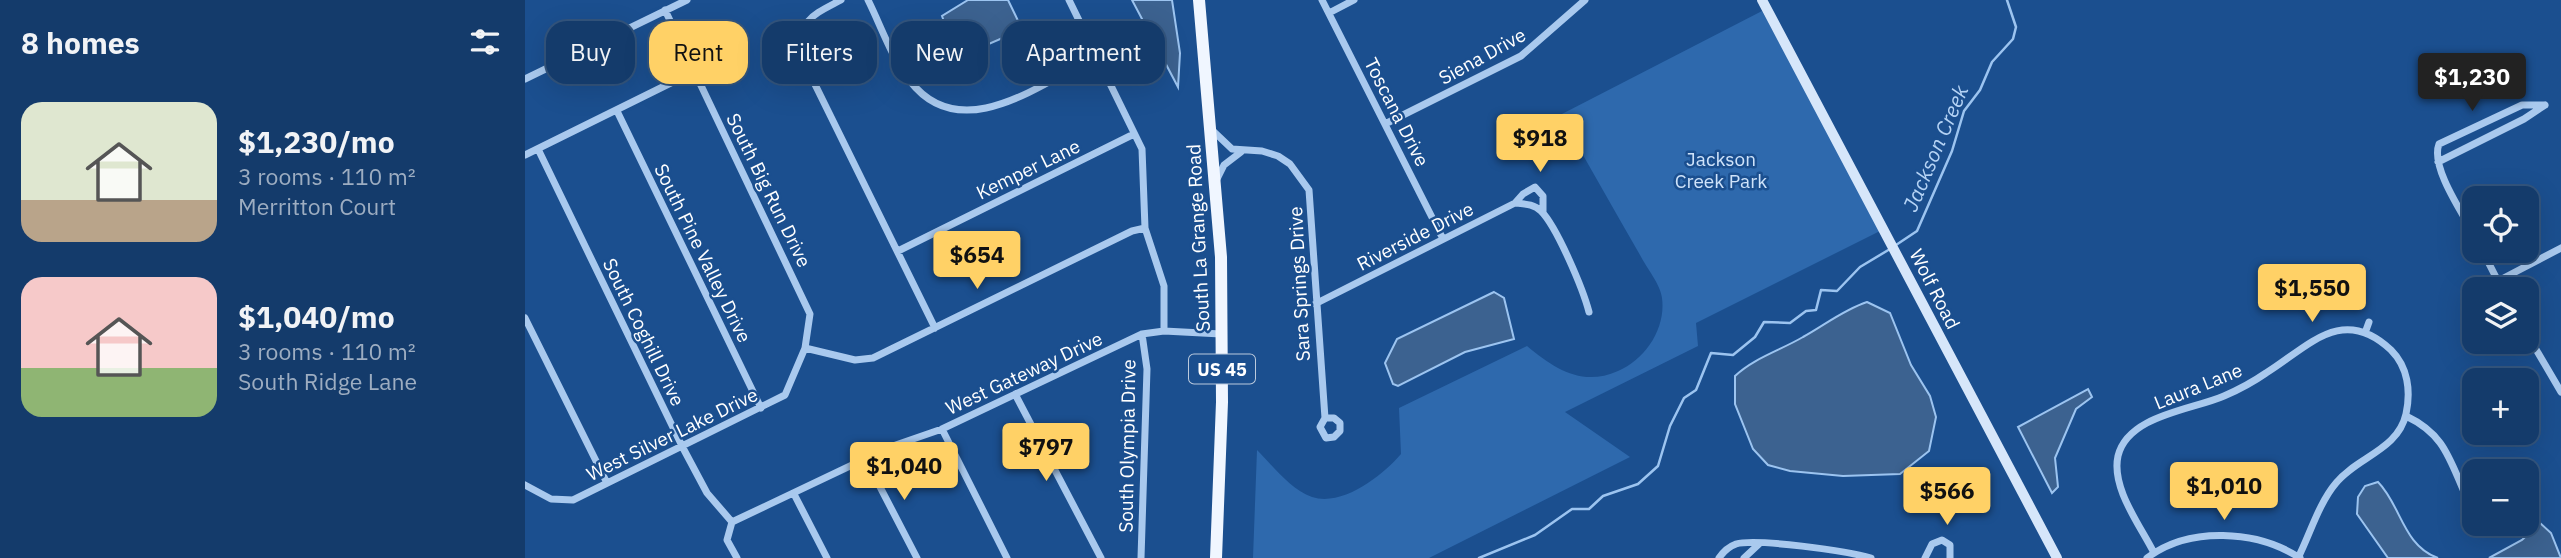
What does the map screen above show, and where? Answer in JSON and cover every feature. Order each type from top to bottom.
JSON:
[{"type":"main road","name":"South La Grange Road","points":[[1199,0],[1216,181],[1221,334],[1216,558]]},
{"type":"main road","name":"Wolf Road","points":[[1762,0],[2057,558]]},
{"type":"street","points":[[525,79],[687,0]]},
{"type":"street","points":[[841,0],[811,16],[801,31],[800,54],[935,328]]},
{"type":"street","points":[[868,0],[909,80],[930,103],[950,111],[971,112],[992,108],[1040,84]]},
{"type":"street","points":[[1069,0],[1079,21]]},
{"type":"street","name":"Toscana Drive","points":[[1322,0],[1443,239]]},
{"type":"street","points":[[1329,13],[1354,0]]},
{"type":"street","name":"Siena Drive","points":[[1385,124],[1521,56],[1585,0]]},
{"type":"street","name":"South Big Run Drive","points":[[665,10],[670,21]]},
{"type":"street","points":[[525,155],[670,84]]},
{"type":"street","name":"South Big Run Drive","points":[[701,84],[810,314],[805,348]]},
{"type":"street","points":[[1110,84],[1142,149],[1145,228],[1164,286],[1164,331]]},
{"type":"street","points":[[2438,162],[2524,119],[2545,105],[2522,105],[2439,144],[2438,162],[2462,210]]},
{"type":"street","name":"South Pine Valley Drive","points":[[617,111],[761,408]]},
{"type":"street","points":[[1212,130],[1224,144],[1241,152],[1224,165],[1216,181]]},
{"type":"street","name":"Kemper Lane","points":[[898,251],[1134,134]]},
{"type":"street","name":"South Coghill Drive","points":[[538,149],[683,448],[707,494],[732,522]]},
{"type":"street","name":"Sara Springs Drive","points":[[1241,152],[1262,151],[1278,156],[1290,164],[1309,190],[1325,418]]},
{"type":"street","name":"Riverside Drive","points":[[1315,304],[1515,204],[1523,194],[1535,187],[1543,197],[1543,213]]},
{"type":"street","points":[[1515,204],[1526,204],[1543,213],[1583,290],[1589,312]]},
{"type":"street","points":[[805,348],[855,360],[873,358],[1132,230],[1145,228]]},
{"type":"street","points":[[2505,277],[2561,247]]},
{"type":"street","points":[[525,318],[607,483]]},
{"type":"street","points":[[2150,556],[2212,535],[2248,536],[2283,548],[2299,558],[2335,484],[2350,469],[2385,447],[2400,430],[2406,416],[2409,392],[2402,365],[2383,343],[2365,333],[2369,323]]},
{"type":"street","name":"West Gateway Drive","points":[[732,522],[913,438],[942,429],[1142,334],[1164,331],[1221,334]]},
{"type":"street","name":"Laura Lane","points":[[2150,556],[2116,477],[2119,453],[2139,426],[2225,395],[2267,373],[2307,343],[2331,331],[2365,333]]},
{"type":"street","name":"South Olympia Drive","points":[[1141,558],[1147,369],[1142,334]]},
{"type":"street","name":"West Silver Lake Drive","points":[[525,485],[563,501],[573,500],[683,448],[785,395],[805,348]]},
{"type":"street","points":[[2539,354],[2561,392]]},
{"type":"street","points":[[1015,394],[1101,558]]},
{"type":"street","points":[[2406,416],[2422,424],[2440,439],[2462,487]]},
{"type":"street","points":[[942,429],[1007,558]]},
{"type":"street","points":[[866,460],[917,558]]},
{"type":"street","points":[[794,494],[827,558]]},
{"type":"street","points":[[732,522],[727,540],[737,558]]},
{"type":"street","points":[[1925,558],[1932,544],[1942,540],[1951,548],[1950,558]]},
{"type":"street","points":[[1744,558],[1759,544]]},
{"type":"street","points":[[1719,558],[1735,545],[1759,544],[1845,551],[1871,558]]},
{"type":"green space","name":"Jackson Creek Park","points":[[1762,11],[1882,230],[1696,323],[1698,346],[1565,412],[1630,457],[1429,558],[1253,558],[1257,450],[1296,489],[1312,497],[1336,497],[1361,487],[1384,471],[1401,454],[1399,408],[1527,346],[1548,362],[1569,373],[1593,377],[1628,366],[1645,351],[1661,320],[1661,293],[1560,115]]},
{"type":"shaded area","points":[[968,0],[1008,0],[1018,21],[1002,21],[1002,38],[988,44],[988,21],[944,21],[942,16]]},
{"type":"shaded area","points":[[1132,0],[1172,0],[1180,53],[1178,87],[1165,62],[1165,21],[1143,21]]},
{"type":"shaded area","points":[[1494,292],[1504,298],[1514,339],[1465,352],[1398,386],[1393,384],[1385,363],[1397,339]]},
{"type":"shaded area","points":[[1867,302],[1890,313],[1911,365],[1930,396],[1936,417],[1929,451],[1900,474],[1843,476],[1790,471],[1768,465],[1753,449],[1735,404],[1735,376],[1759,359]]},
{"type":"shaded area","points":[[2088,389],[2092,397],[2076,409],[2055,458],[2058,487],[2052,493],[2018,427]]},
{"type":"shaded area","points":[[2378,482],[2417,544],[2438,558],[2388,558],[2357,514],[2358,497],[2365,486]]},
{"type":"shaded area","points":[[2539,524],[2551,533],[2561,558],[2489,558],[2526,536],[2539,536]]},
{"type":"waterway","name":"Jackson Creek","points":[[1896,245],[1917,231],[1952,151],[1964,111],[1980,90],[1992,62],[2013,39],[2016,27],[2007,0]]},
{"type":"waterway","name":"Jackson Creek","points":[[1479,558],[1535,535],[1572,509],[1589,509],[1603,496],[1638,484],[1658,466],[1670,426],[1684,398],[1696,390],[1711,353],[1733,355],[1755,337],[1764,322],[1790,323],[1806,311],[1816,310],[1821,290],[1837,291],[1860,267],[1890,249]]}]
